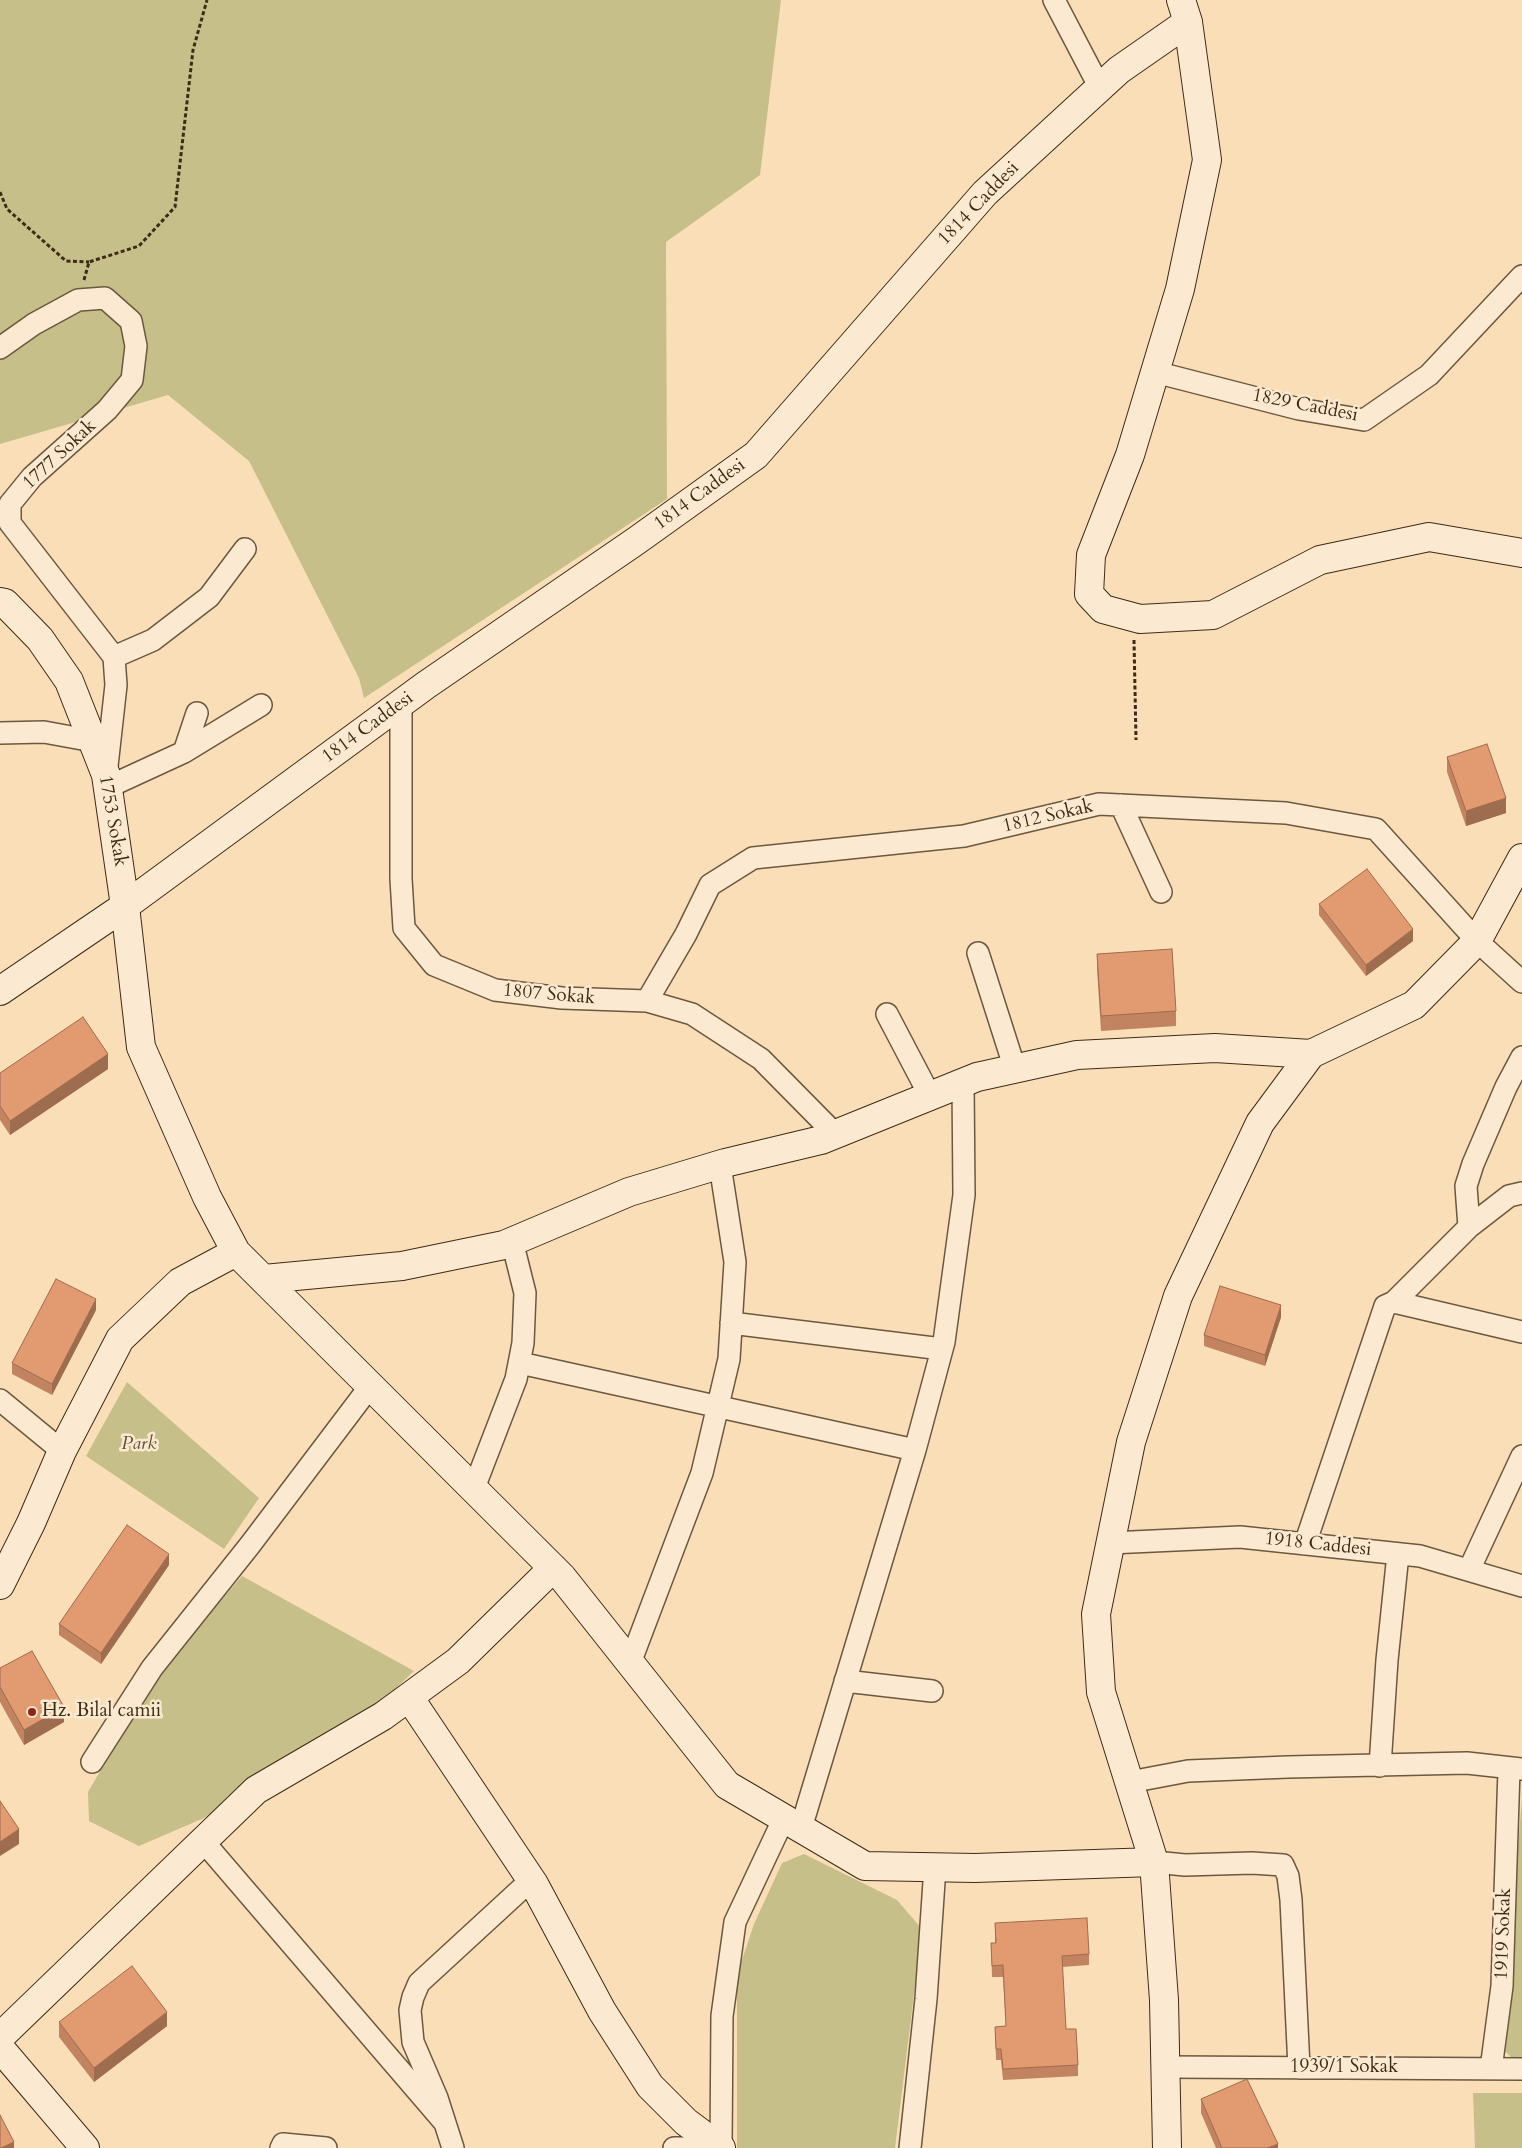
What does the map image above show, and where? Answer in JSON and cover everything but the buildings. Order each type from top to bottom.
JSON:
[{"type":"street","points":[[1054,0],[1100,88]]},
{"type":"street","points":[[1184,11],[1207,160],[1180,289],[1130,456],[1091,555],[1089,594],[1103,609],[1140,619],[1212,615],[1320,560],[1428,537],[1522,552]]},
{"type":"street","name":"1814 Caddesi","points":[[0,991],[125,906],[401,703],[756,455],[985,193],[1184,11]]},
{"type":"street","name":"1829 Caddesi","points":[[1155,372],[1299,409],[1364,420],[1429,376],[1522,276]]},
{"type":"street","name":"1777 Sokak","points":[[0,348],[34,324],[78,300],[105,298],[131,321],[136,346],[132,380],[108,410],[5,504],[10,523],[114,657]]},
{"type":"street","points":[[245,549],[209,598],[153,640],[114,657],[116,685],[107,781],[184,752],[260,705]]},
{"type":"street","name":"1753 Sokak","points":[[0,602],[5,603],[40,639],[69,681],[93,741],[107,781],[125,906],[141,1047],[207,1197],[236,1252],[553,1568],[727,1785],[865,1866],[975,1868],[1154,1862]]},
{"type":"street","name":"1807 Sokak","points":[[401,703],[401,879],[404,928],[434,965],[495,990],[562,998],[647,1001],[692,1014],[761,1059],[835,1134]]},
{"type":"street","points":[[184,752],[197,713]]},
{"type":"street","points":[[0,732],[44,732],[93,741]]},
{"type":"street","name":"1812 Sokak","points":[[647,1001],[686,934],[710,886],[753,858],[964,836],[1100,804],[1286,813],[1376,829],[1477,940],[1522,982]]},
{"type":"street","points":[[1121,805],[1161,892]]},
{"type":"street","points":[[1167,2148],[1164,2000],[1154,1862],[1101,1692],[1096,1614],[1130,1442],[1178,1296],[1260,1123],[1311,1054],[1414,1005],[1477,940],[1522,858]]},
{"type":"street","points":[[978,953],[1015,1069]]},
{"type":"street","points":[[887,1014],[930,1096]]},
{"type":"street","points":[[264,1279],[402,1266],[504,1245],[629,1192],[835,1134],[977,1077],[1077,1055],[1205,1048],[1311,1054]]},
{"type":"street","points":[[1469,1227],[1466,1186],[1473,1164],[1506,1087],[1522,1058]]},
{"type":"street","points":[[721,2148],[722,2016],[735,1922],[792,1823],[845,1681],[915,1450],[942,1349],[964,1195],[964,1082]]},
{"type":"street","points":[[630,1662],[702,1473],[729,1359],[735,1262],[720,1165]]},
{"type":"street","points":[[1305,1544],[1385,1306],[1394,1302],[1469,1227],[1509,1196],[1522,1193]]},
{"type":"street","points":[[474,1488],[516,1379],[524,1343],[525,1293],[512,1241]]},
{"type":"street","points":[[2,1575],[31,1523],[62,1451],[120,1339],[180,1282],[236,1252]]},
{"type":"street","points":[[1394,1302],[1522,1332]]},
{"type":"street","points":[[731,1323],[942,1349]]},
{"type":"street","points":[[520,1363],[915,1450]]},
{"type":"street","points":[[92,1762],[152,1668],[250,1544],[371,1385]]},
{"type":"street","points":[[0,1400],[62,1451]]},
{"type":"street","points":[[1469,1570],[1522,1456]]},
{"type":"street","name":"1918 Caddesi","points":[[1110,1543],[1240,1537],[1420,1556],[1522,1586]]},
{"type":"street","points":[[1380,1766],[1398,1554]]},
{"type":"street","points":[[0,2037],[256,1790],[383,1716],[458,1661],[553,1568]]},
{"type":"street","points":[[845,1681],[932,1691]]},
{"type":"street","points":[[409,1697],[531,1880],[602,2011],[650,2086],[686,2122],[721,2148]]},
{"type":"street","points":[[1130,1782],[1188,1771],[1467,1763],[1516,1769]]},
{"type":"street","name":"1919 Sokak","points":[[1491,2068],[1502,1986],[1516,1769]]},
{"type":"street","points":[[202,1841],[445,2123]]},
{"type":"street","points":[[1154,1862],[1185,1865],[1252,1863],[1283,1865],[1288,1876],[1291,1900],[1299,2068]]},
{"type":"street","points":[[910,2148],[926,1999],[935,1867]]},
{"type":"street","points":[[453,2148],[438,2098],[413,2042],[410,2010],[413,1997],[419,1983],[531,1880]]},
{"type":"street","points":[[0,2048],[86,2148]]},
{"type":"street","name":"1939/1 Sokak","points":[[1166,2067],[1522,2069]]},
{"type":"street","points":[[281,2148],[283,2144],[326,2148]]},
{"type":"street","points":[[674,2148],[721,2148]]},
{"type":"path","points":[[0,192],[7,209],[66,261],[89,262],[139,246],[175,208],[193,50],[206,0]]},
{"type":"path","points":[[78,300],[89,262]]},
{"type":"path","points":[[1133,617],[1136,740]]},
{"type":"green space","points":[[0,0],[781,0],[760,175],[666,242],[667,499],[364,698],[359,678],[249,461],[168,395],[0,444]]},
{"type":"green space","name":"Park","points":[[127,1382],[259,1498],[224,1549],[86,1456]]},
{"type":"green space","points":[[242,1576],[414,1671],[375,1708],[204,1818],[139,1846],[89,1821],[88,1792],[157,1674]]},
{"type":"green space","points":[[1522,1797],[1522,2058],[1511,2057],[1502,2048]]},
{"type":"green space","points":[[804,1854],[897,1900],[922,1929],[895,2148],[737,2148],[737,1975],[754,1924],[782,1863]]},
{"type":"green space","points":[[1473,2093],[1522,2093],[1522,2148],[1475,2148]]},
{"type":"place","name":"Hz. Bilal camii","points":[[32,1712]]}]
